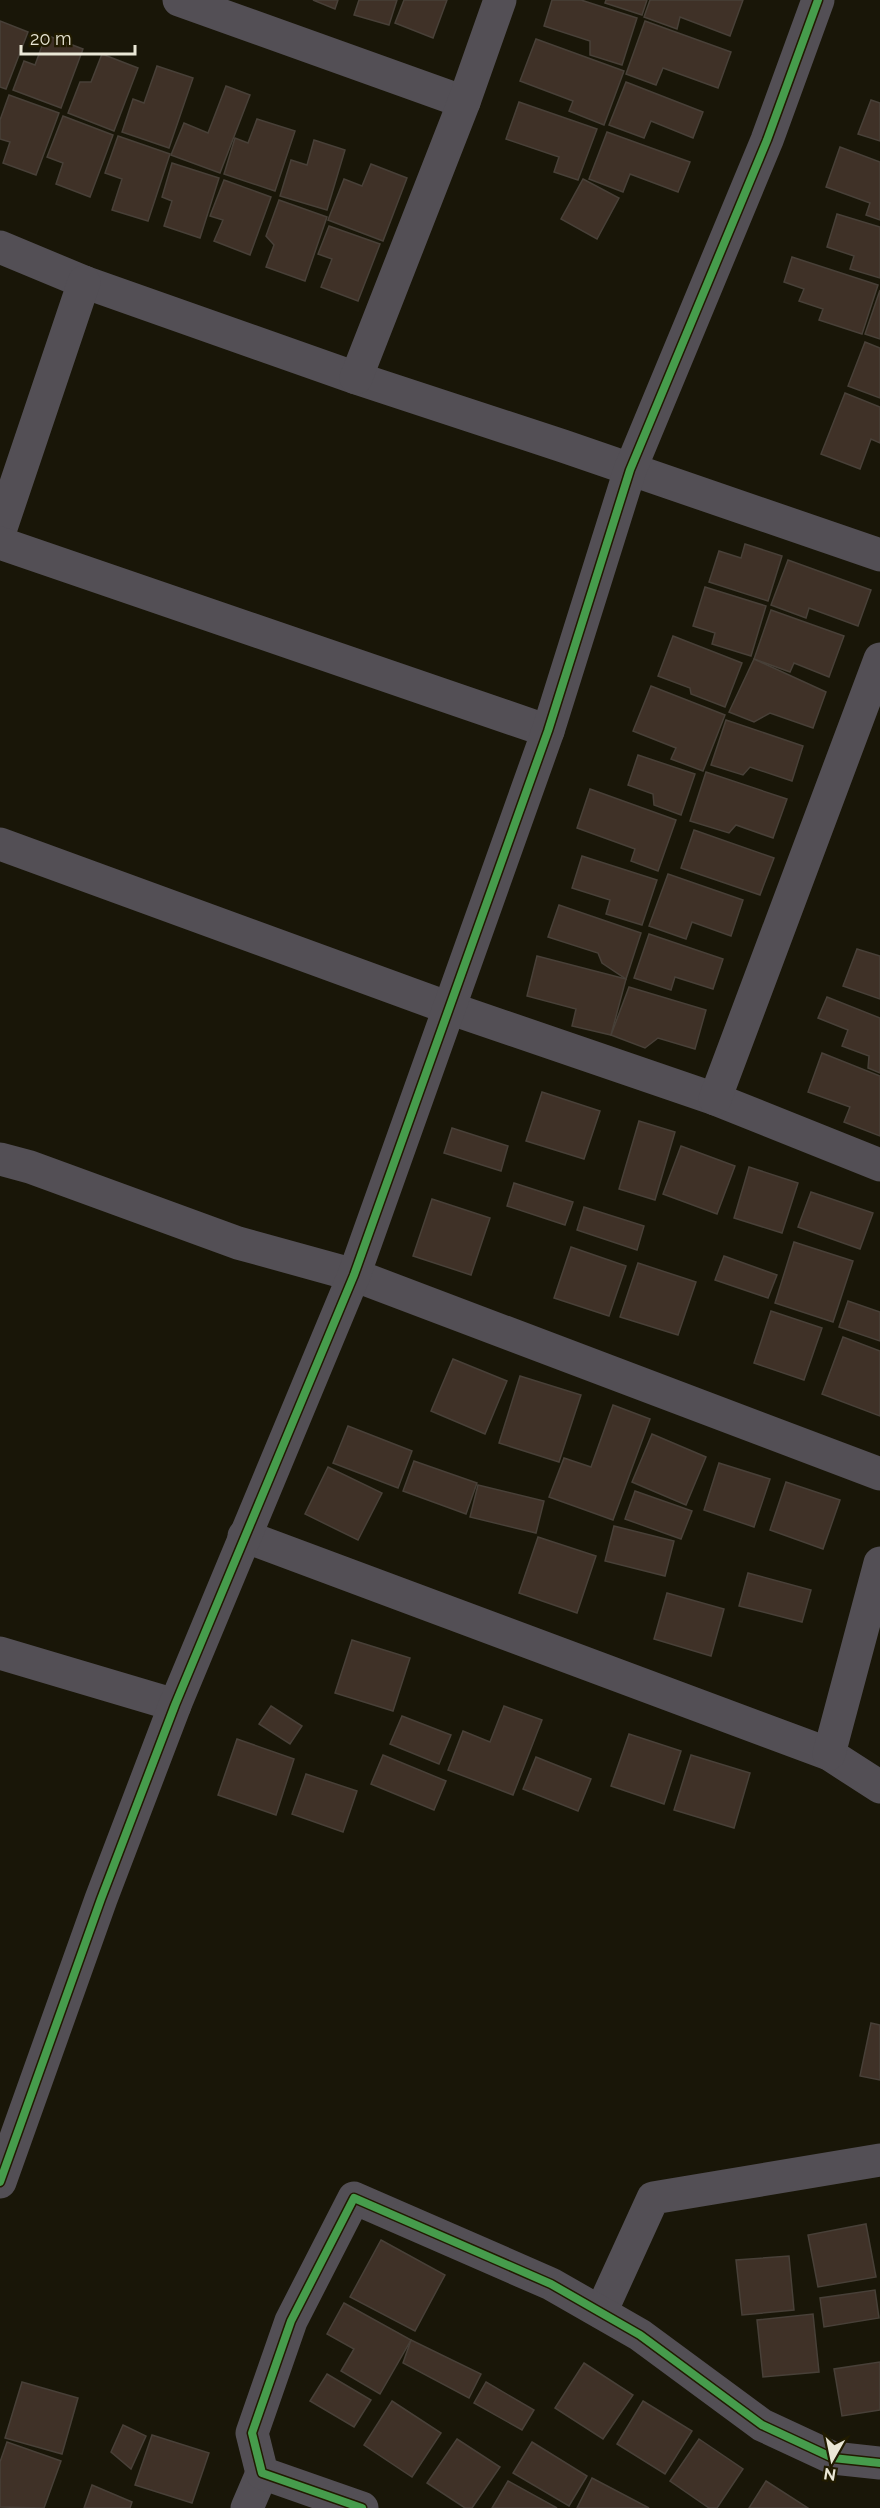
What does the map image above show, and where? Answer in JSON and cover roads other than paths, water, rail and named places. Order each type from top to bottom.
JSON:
[{"type":"street","points":[[179,0],[464,102]]},
{"type":"street","points":[[356,378],[464,102],[500,0]]},
{"type":"street","points":[[0,2181],[101,1899],[175,1705],[354,1275],[548,731],[630,470],[767,140],[818,0]]},
{"type":"street","points":[[0,248],[84,282],[356,378],[563,446],[880,555]]},
{"type":"street","points":[[0,531],[84,282]]},
{"type":"street","points":[[0,543],[548,731]]},
{"type":"street","points":[[715,1099],[880,659]]},
{"type":"street","points":[[0,844],[449,1008],[715,1099],[880,1165]]},
{"type":"street","points":[[0,1159],[30,1167],[238,1243],[354,1275],[880,1474]]},
{"type":"street","points":[[244,1536],[829,1754],[880,1786]]},
{"type":"street","points":[[829,1754],[880,1563]]},
{"type":"street","points":[[0,1653],[175,1705]]},
{"type":"street","points":[[601,2312],[653,2198],[880,2160]]},
{"type":"street","points":[[247,2508],[262,2473],[252,2433],[291,2321],[354,2198],[551,2284],[640,2335],[762,2425],[833,2458],[880,2463]]},
{"type":"street","points":[[262,2473],[362,2508]]}]
